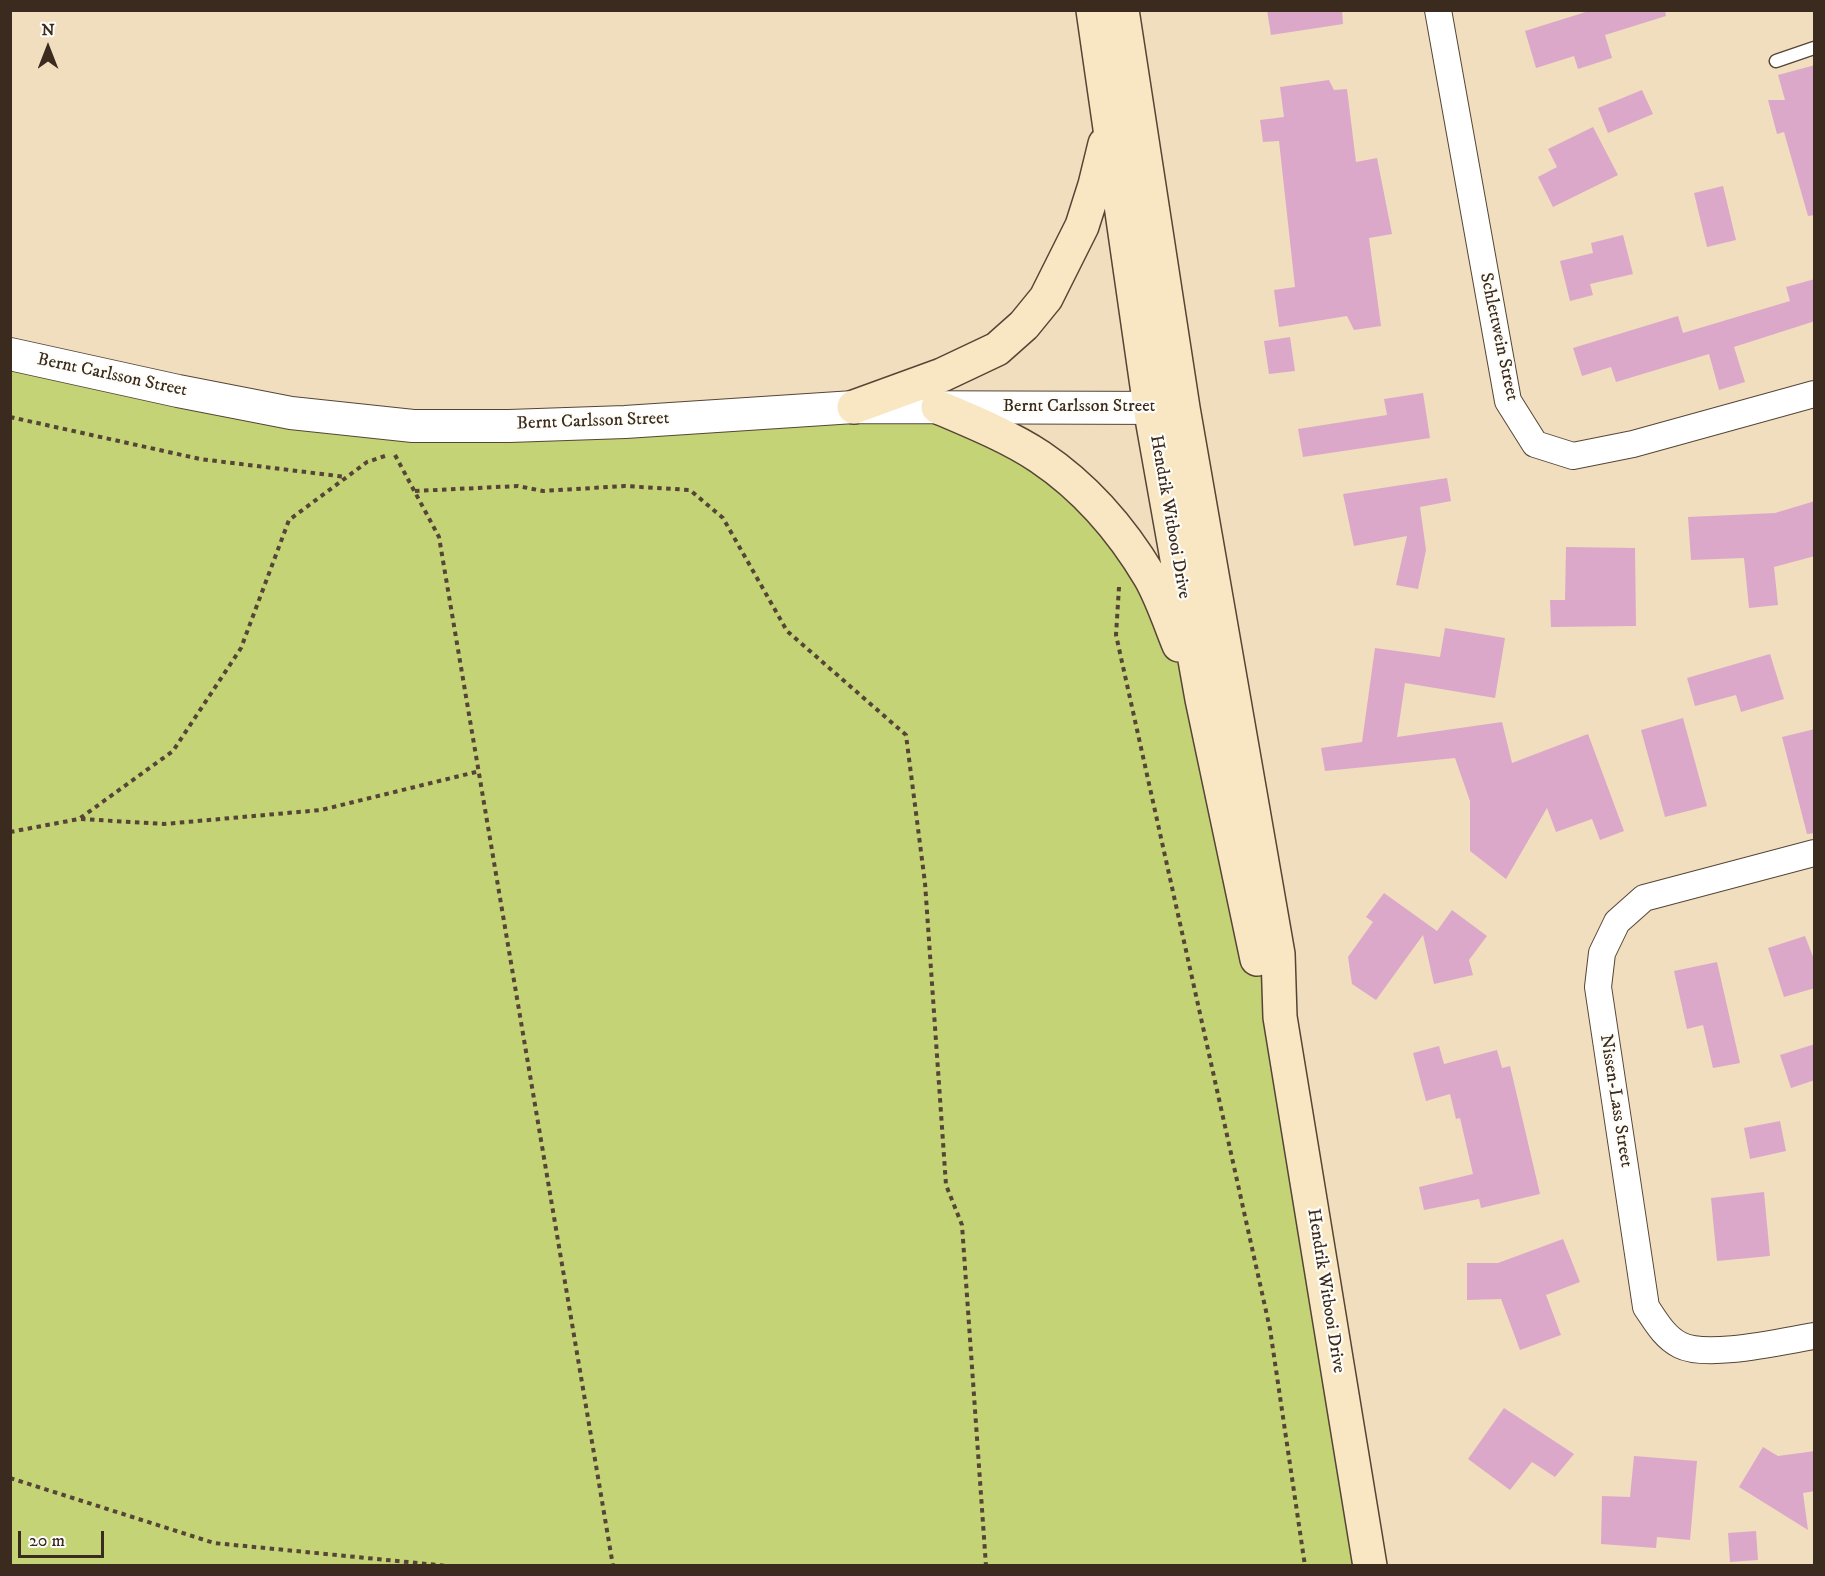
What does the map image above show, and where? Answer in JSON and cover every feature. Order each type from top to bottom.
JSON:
[{"type":"main road","name":"Hendrik Witbooi Drive","points":[[1093,10],[1150,407],[1202,699],[1257,960],[1280,1017]]},
{"type":"main road","name":"Hendrik Witbooi Drive","points":[[1122,10],[1183,408],[1278,954],[1280,1017],[1370,1566]]},
{"type":"main road","points":[[854,407],[942,375],[997,349],[1024,325],[1046,298],[1082,226],[1095,185],[1109,125]]},
{"type":"main road","points":[[938,407],[977,423],[1040,457],[1089,497],[1115,525],[1151,579],[1202,699]]},
{"type":"street","name":"Schlettwein Street","points":[[1438,10],[1508,401],[1535,444],[1573,456],[1633,444],[1815,394]]},
{"type":"street","name":"Bernt Carlsson Street","points":[[10,354],[291,413],[413,426],[509,426],[625,422],[854,407],[1183,408]]},
{"type":"street","name":"Nissen-Lass Street","points":[[1815,853],[1644,898],[1617,922],[1602,953],[1598,987],[1646,1307],[1660,1329],[1680,1345],[1701,1351],[1732,1349],[1815,1336]]},
{"type":"lane","points":[[1776,61],[1815,48]]},
{"type":"path","points":[[10,417],[200,459],[347,478]]},
{"type":"path","points":[[79,819],[173,751],[241,648],[289,520],[368,462],[394,453],[439,537],[613,1566]]},
{"type":"path","points":[[415,491],[519,486],[543,491],[625,486],[690,490],[723,518],[788,631],[906,735],[925,883],[946,1185],[962,1225],[986,1566]]},
{"type":"path","points":[[1119,578],[1116,636],[1270,1329],[1305,1566]]},
{"type":"path","points":[[10,832],[79,819],[164,824],[321,810],[480,771]]},
{"type":"path","points":[[10,1478],[214,1543],[448,1566]]},
{"type":"green space","points":[[11,354],[291,413],[938,407],[1089,497],[1202,699],[1280,1017],[1370,1565],[11,1566]]},
{"type":"building","points":[[1267,10],[1342,10],[1343,24],[1271,35]]},
{"type":"building","points":[[1592,10],[1665,10],[1666,16],[1605,35],[1612,58],[1578,69],[1574,56],[1536,68],[1525,31]]},
{"type":"building","points":[[1815,65],[1815,215],[1808,216],[1784,132],[1777,134],[1768,100],[1785,100],[1778,75]]},
{"type":"building","points":[[1329,80],[1334,90],[1347,89],[1356,162],[1377,158],[1392,234],[1369,238],[1381,326],[1354,330],[1347,316],[1279,327],[1274,290],[1295,287],[1279,141],[1263,142],[1260,120],[1284,117],[1280,87]]},
{"type":"building","points":[[1642,90],[1653,114],[1608,133],[1598,108]]},
{"type":"building","points":[[1593,127],[1618,175],[1553,207],[1538,177],[1557,167],[1548,149]]},
{"type":"building","points":[[1723,186],[1736,240],[1707,247],[1694,193]]},
{"type":"building","points":[[1623,235],[1633,274],[1590,284],[1593,295],[1570,301],[1560,261],[1593,253],[1591,243]]},
{"type":"building","points":[[1815,279],[1815,321],[1734,347],[1745,382],[1719,390],[1709,354],[1616,382],[1611,367],[1582,376],[1573,348],[1678,316],[1683,333],[1790,301],[1786,287]]},
{"type":"building","points":[[1290,337],[1295,371],[1269,374],[1264,341]]},
{"type":"building","points":[[1423,393],[1430,438],[1303,457],[1298,429],[1387,415],[1384,399]]},
{"type":"building","points":[[1447,478],[1451,501],[1420,507],[1426,550],[1418,589],[1396,585],[1407,536],[1354,546],[1343,494]]},
{"type":"building","points":[[1815,501],[1815,556],[1774,567],[1778,605],[1749,608],[1744,558],[1691,560],[1688,517],[1775,513]]},
{"type":"building","points":[[1566,547],[1635,548],[1636,626],[1551,627],[1550,600],[1565,600]]},
{"type":"building","points":[[1445,628],[1505,638],[1495,698],[1405,683],[1397,737],[1502,722],[1512,763],[1588,734],[1624,831],[1600,840],[1592,819],[1556,832],[1547,808],[1506,879],[1470,851],[1470,801],[1455,758],[1325,771],[1321,748],[1362,742],[1375,648],[1440,657]]},
{"type":"building","points":[[1770,654],[1784,699],[1741,712],[1736,695],[1695,706],[1687,678]]},
{"type":"building","points":[[1683,718],[1707,806],[1665,817],[1641,730]]},
{"type":"building","points":[[1815,729],[1815,833],[1807,834],[1782,737]]},
{"type":"building","points":[[1384,893],[1437,931],[1452,910],[1487,936],[1469,960],[1473,975],[1434,984],[1423,935],[1376,1000],[1352,984],[1348,957],[1373,922],[1366,917]]},
{"type":"building","points":[[1805,936],[1815,962],[1815,988],[1784,997],[1768,948]]},
{"type":"building","points":[[1717,962],[1740,1063],[1713,1068],[1703,1025],[1687,1029],[1674,971]]},
{"type":"building","points":[[1815,1044],[1815,1080],[1791,1088],[1780,1055]]},
{"type":"building","points":[[1439,1046],[1444,1064],[1497,1050],[1502,1068],[1510,1066],[1540,1194],[1481,1208],[1479,1199],[1424,1210],[1419,1187],[1473,1174],[1460,1118],[1456,1119],[1450,1094],[1426,1101],[1413,1053]]},
{"type":"building","points":[[1780,1121],[1786,1151],[1750,1159],[1744,1128]]},
{"type":"building","points":[[1764,1192],[1770,1256],[1717,1261],[1711,1198]]},
{"type":"building","points":[[1563,1239],[1580,1282],[1546,1295],[1561,1335],[1520,1350],[1501,1299],[1467,1300],[1467,1263],[1498,1263]]},
{"type":"building","points":[[1504,1408],[1574,1454],[1555,1477],[1532,1462],[1510,1490],[1468,1459]]},
{"type":"building","points":[[1763,1447],[1778,1456],[1815,1451],[1815,1491],[1803,1493],[1808,1530],[1739,1487]]},
{"type":"building","points":[[1634,1456],[1697,1461],[1690,1540],[1657,1537],[1656,1548],[1601,1544],[1602,1496],[1630,1497]]},
{"type":"building","points":[[1756,1531],[1758,1560],[1730,1562],[1728,1533]]}]
